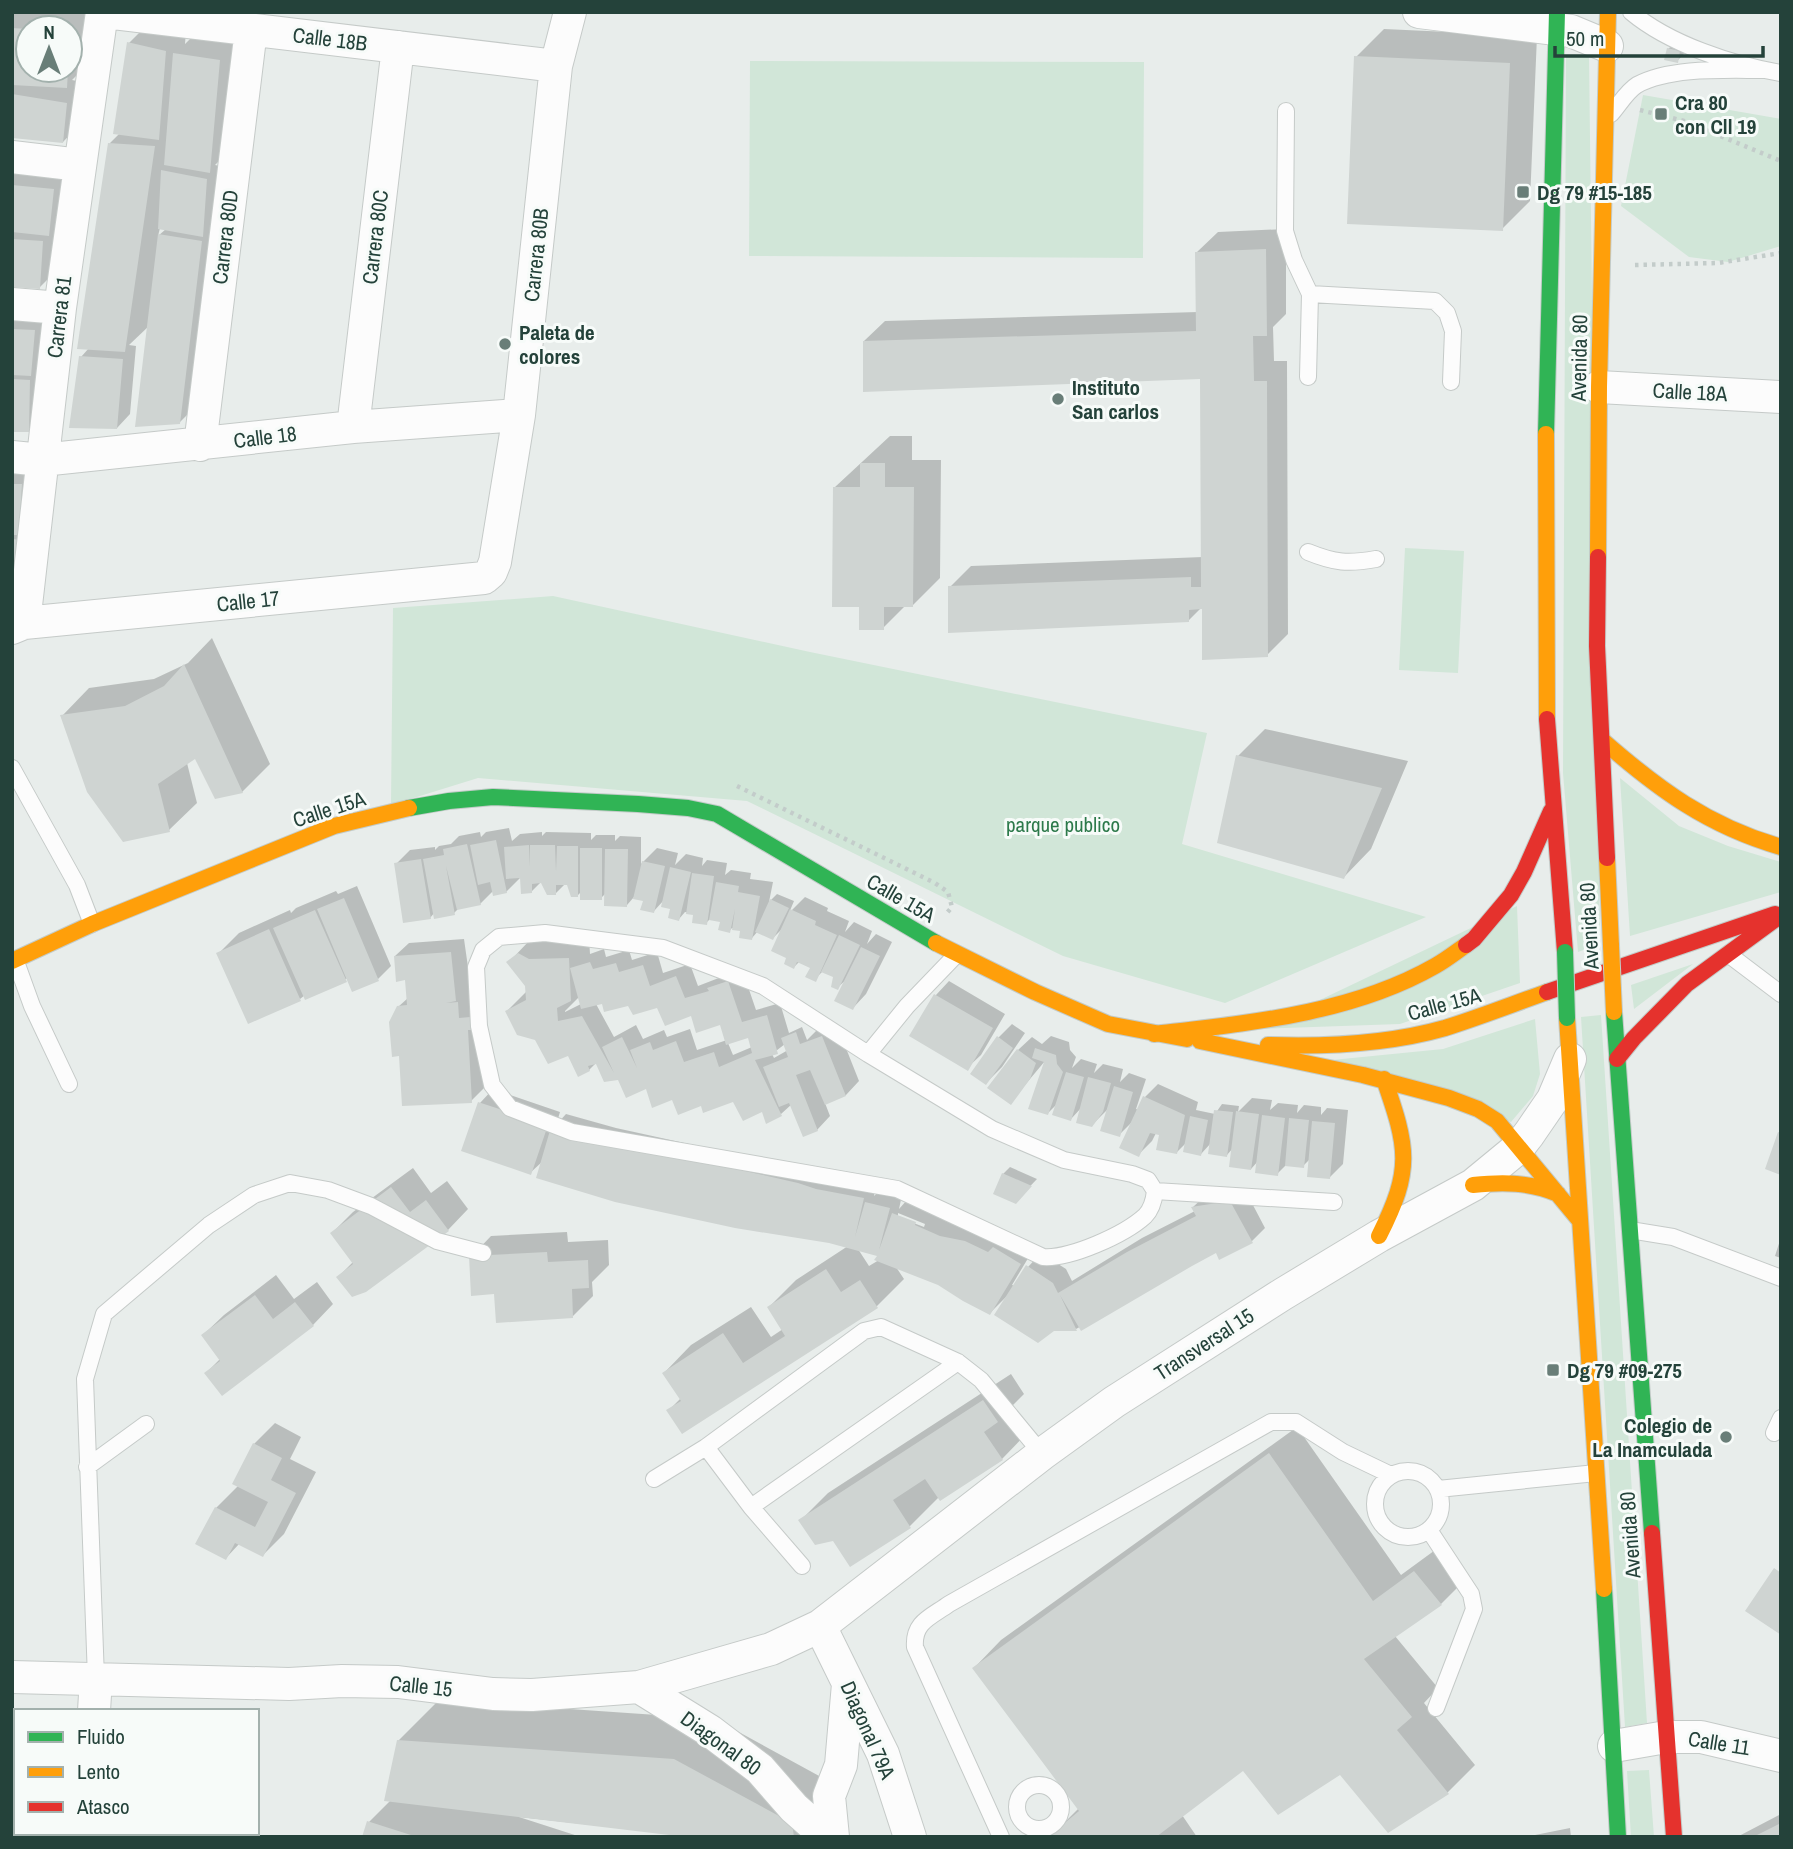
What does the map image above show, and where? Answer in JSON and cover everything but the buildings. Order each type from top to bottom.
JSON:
[{"type":"main road","name":"Avenida 80","points":[[1608,12],[1599,387],[1597,646],[1617,1059],[1674,1837]]},
{"type":"main road","name":"Avenida 80","points":[[1557,21],[1546,413],[1546,665],[1618,1837]]},
{"type":"main road","points":[[1602,740],[1664,793],[1700,816],[1754,840],[1781,847]]},
{"type":"main road","name":"Calle 15A","points":[[13,960],[92,924],[334,826],[387,812],[494,797],[638,804],[696,809],[717,814],[926,938],[1071,1009],[1108,1024],[1200,1041],[1324,1045],[1409,1037],[1498,1011],[1781,914]]},
{"type":"main road","points":[[1154,1034],[1225,1026],[1323,1007],[1411,979],[1449,958],[1480,934],[1504,906],[1523,873],[1553,806]]},
{"type":"main road","points":[[1617,1059],[1687,984],[1781,914]]},
{"type":"main road","points":[[1200,1041],[1384,1079],[1469,1103],[1497,1121],[1580,1221]]},
{"type":"main road","points":[[1379,1236],[1398,1192],[1404,1146],[1384,1079]]},
{"type":"main road","points":[[1473,1185],[1494,1182],[1528,1183],[1558,1194]]},
{"type":"street","name":"Calle 18B","points":[[103,12],[556,66]]},
{"type":"street","name":"Carrera 81","points":[[16,624],[27,459],[60,308],[103,12]]},
{"type":"street","name":"Carrera 80B","points":[[484,578],[491,572],[495,562],[519,415],[556,66],[570,12]]},
{"type":"street","points":[[1419,12],[1557,21],[1607,46]]},
{"type":"street","name":"Carrera 80D","points":[[200,444],[251,30]]},
{"type":"street","name":"Carrera 80C","points":[[353,426],[398,47]]},
{"type":"street","points":[[12,157],[80,165]]},
{"type":"street","points":[[12,304],[60,308]]},
{"type":"street","name":"Calle 18A","points":[[1599,387],[1781,397]]},
{"type":"street","name":"Calle 18","points":[[27,459],[200,444],[353,426],[519,415]]},
{"type":"street","name":"Calle 17","points":[[16,624],[484,578]]},
{"type":"street","name":"Transversal 15","points":[[820,1626],[1042,1454],[1114,1402],[1283,1294],[1379,1236],[1473,1185],[1518,1148],[1548,1107],[1570,1057]]},
{"type":"street","name":"Diagonal 79A","points":[[820,1626],[883,1755],[910,1837]]},
{"type":"street","name":"Calle 15","points":[[12,1677],[289,1684],[398,1682],[494,1694],[532,1695],[639,1687],[771,1649],[820,1626]]},
{"type":"street","points":[[94,1709],[96,1678]]},
{"type":"street","points":[[833,1837],[829,1797],[841,1765],[848,1684]]},
{"type":"street","name":"Diagonal 80","points":[[639,1687],[710,1731],[760,1769],[794,1808],[827,1837]]},
{"type":"street","name":"Calle 11","points":[[1614,1746],[1666,1737],[1701,1737],[1781,1756]]},
{"type":"street","points":[[841,1765],[883,1755]]},
{"type":"lane","points":[[1631,12],[1668,36],[1706,52],[1762,70],[1781,73]]},
{"type":"lane","points":[[1605,121],[1635,86],[1660,77],[1710,70],[1762,70]]},
{"type":"lane","points":[[1286,111],[1285,231],[1294,260],[1310,293],[1308,377]]},
{"type":"lane","points":[[1310,293],[1435,301],[1447,313],[1453,331],[1451,382]]},
{"type":"lane","points":[[1308,552],[1348,564],[1376,559]]},
{"type":"lane","points":[[12,768],[77,885],[92,924]]},
{"type":"lane","points":[[545,933],[663,948],[763,986],[868,1054],[992,1129],[1064,1160],[1132,1174],[1148,1180],[1155,1191],[1154,1203],[1145,1215],[1130,1226],[1092,1247],[1055,1258],[1043,1257],[897,1189],[572,1132],[510,1108],[492,1085],[479,1026],[476,967],[483,950],[499,937],[545,933]]},
{"type":"lane","points":[[868,1054],[906,1006],[959,952]]},
{"type":"lane","points":[[1728,954],[1781,994]]},
{"type":"lane","points":[[13,960],[69,1084]]},
{"type":"lane","points":[[96,1678],[85,1379],[104,1314],[209,1225],[254,1195],[290,1183],[328,1190],[372,1206],[437,1241],[483,1253]]},
{"type":"lane","points":[[1155,1191],[1334,1202]]},
{"type":"lane","points":[[1630,1230],[1673,1237],[1781,1278]]},
{"type":"lane","points":[[654,1479],[706,1447],[864,1331],[881,1327],[958,1362],[981,1380],[1042,1454]]},
{"type":"lane","points":[[751,1507],[958,1362]]},
{"type":"lane","points":[[1001,1837],[915,1647],[914,1634],[920,1624],[949,1604],[1271,1422],[1296,1422],[1343,1452],[1391,1475]]},
{"type":"lane","points":[[87,1467],[146,1424]]},
{"type":"lane","points":[[706,1447],[751,1507],[802,1566]]},
{"type":"lane","points":[[1401,1471],[1423,1474],[1438,1489],[1441,1511],[1429,1530],[1419,1536],[1408,1538],[1387,1531],[1379,1523],[1374,1502],[1382,1482],[1391,1475],[1401,1471]]},
{"type":"lane","points":[[1438,1489],[1596,1473]]},
{"type":"lane","points":[[1429,1530],[1471,1594],[1474,1609],[1436,1708]]},
{"type":"lane","points":[[993,1820],[1017,1810]]},
{"type":"path","points":[[1629,107],[1684,121],[1781,161]]},
{"type":"path","points":[[1629,265],[1718,263],[1781,253]]},
{"type":"green space","points":[[1566,55],[1589,57],[1600,944],[1578,952],[1563,773]]},
{"type":"green space","points":[[750,61],[1144,62],[1143,258],[749,256]]},
{"type":"green space","points":[[1643,95],[1781,119],[1781,246],[1728,262],[1689,257],[1621,206]]},
{"type":"green space","points":[[1405,548],[1464,551],[1458,673],[1399,670]]},
{"type":"green space","name":"parque publico","points":[[553,596],[810,652],[1207,733],[1182,844],[1426,917],[1225,1003],[1063,956],[747,801],[478,778],[391,805],[393,608]]},
{"type":"green space","points":[[1620,778],[1679,826],[1728,846],[1781,862],[1781,892],[1630,936]]},
{"type":"green space","points":[[1517,906],[1520,983],[1400,1024],[1259,1029]]},
{"type":"green space","points":[[1693,964],[1634,1009],[1631,985]]},
{"type":"green space","points":[[1601,1015],[1647,1723],[1625,1727],[1581,1017]]},
{"type":"green space","points":[[1535,1019],[1540,1074],[1533,1096],[1511,1122],[1332,1060],[1443,1049]]},
{"type":"green space","points":[[1649,1770],[1654,1837],[1631,1837],[1627,1771]]},
{"type":"traffic: fast","points":[[1546,434],[1557,12]]},
{"type":"traffic: fast","points":[[409,808],[493,797],[638,804],[688,808],[717,814],[936,943]]},
{"type":"traffic: fast","points":[[1565,952],[1567,1018]]},
{"type":"traffic: fast","points":[[1614,1012],[1652,1533]]},
{"type":"traffic: fast","points":[[1604,1589],[1618,1837]]},
{"type":"traffic: slow","points":[[1598,557],[1599,387],[1608,12]]},
{"type":"traffic: slow","points":[[1546,434],[1547,719]]},
{"type":"traffic: slow","points":[[1602,740],[1685,804],[1730,828],[1781,847]]},
{"type":"traffic: slow","points":[[12,961],[92,924],[334,826],[409,808]]},
{"type":"traffic: slow","points":[[1607,858],[1611,946]]},
{"type":"traffic: slow","points":[[936,943],[1035,992],[1108,1024],[1187,1039]]},
{"type":"traffic: slow","points":[[1154,1034],[1262,1020],[1334,1006],[1403,982],[1439,964],[1466,945]]},
{"type":"traffic: slow","points":[[1611,946],[1614,1012]]},
{"type":"traffic: slow","points":[[1268,1045],[1335,1045],[1402,1038],[1445,1028],[1547,992]]},
{"type":"traffic: slow","points":[[1567,1018],[1604,1589]]},
{"type":"traffic: slow","points":[[1200,1041],[1363,1075],[1449,1098],[1478,1109],[1497,1121],[1580,1221]]},
{"type":"traffic: slow","points":[[1379,1236],[1398,1193],[1403,1158],[1398,1123],[1384,1079]]},
{"type":"traffic: slow","points":[[1473,1185],[1516,1184],[1558,1194]]},
{"type":"traffic: jam","points":[[1598,557],[1597,646],[1607,858]]},
{"type":"traffic: jam","points":[[1547,719],[1565,952]]},
{"type":"traffic: jam","points":[[1466,945],[1511,895],[1551,811]]},
{"type":"traffic: jam","points":[[1547,992],[1775,914]]},
{"type":"traffic: jam","points":[[1617,1059],[1687,984],[1781,915]]},
{"type":"traffic: jam","points":[[1652,1533],[1674,1837]]},
{"type":"place","name":"Cra 80 con Cll 19","points":[[1661,114]]},
{"type":"place","name":"Dg 79 #15-185","points":[[1523,192]]},
{"type":"place","name":"Paleta de colores","points":[[505,344]]},
{"type":"place","name":"Instituto San carlos","points":[[1058,399]]},
{"type":"place","name":"Dg 79 #09-275","points":[[1553,1370]]},
{"type":"place","name":"Colegio de La Inamculada","points":[[1726,1437]]}]
